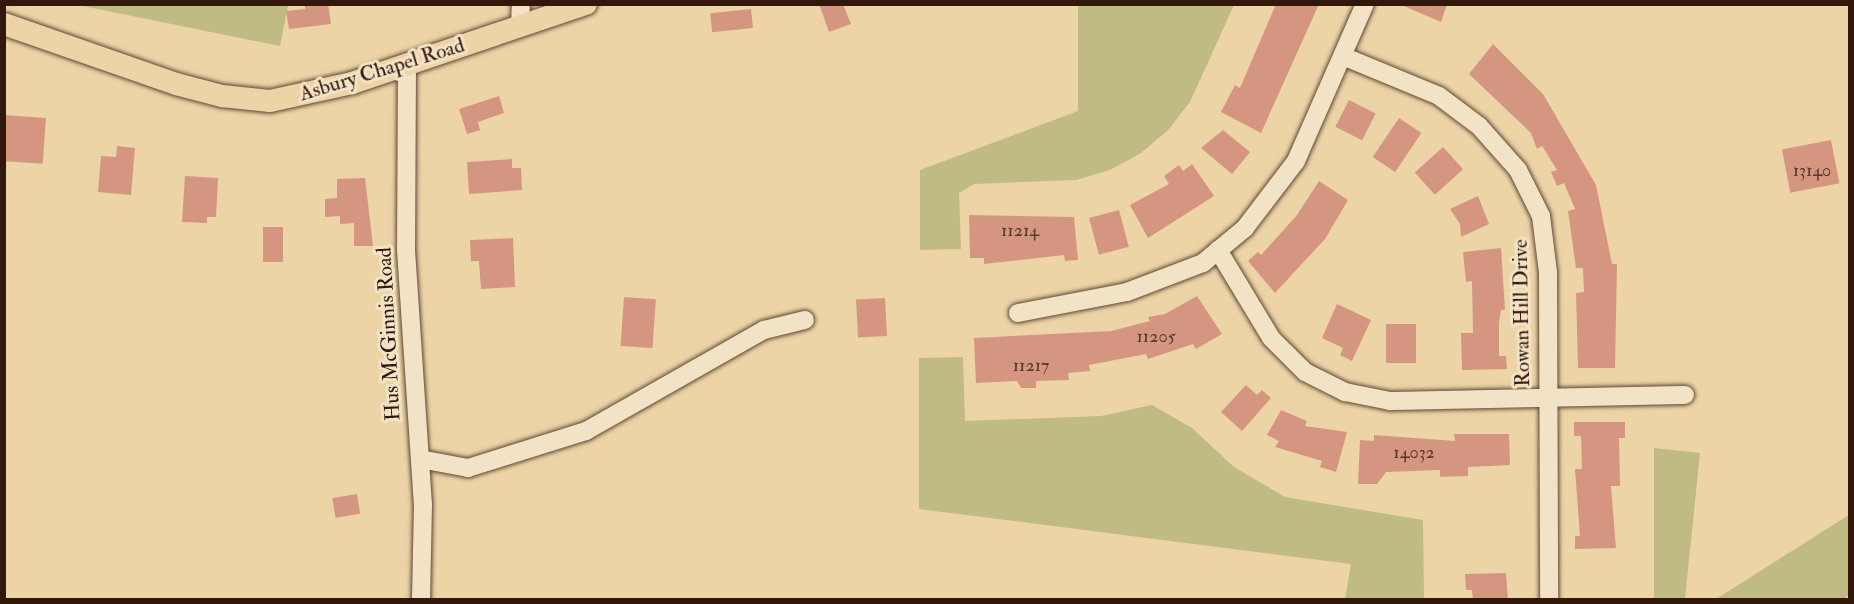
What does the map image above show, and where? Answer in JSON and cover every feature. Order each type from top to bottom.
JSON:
[{"type":"main road","name":"Asbury Chapel Road","points":[[4,24],[176,84],[253,101],[299,97],[407,66],[520,16],[586,4]]},
{"type":"street","points":[[1018,313],[1127,292],[1203,263],[1245,228],[1296,161],[1345,57],[1365,4]]},
{"type":"street","name":"Rowan Hill Drive","points":[[1345,57],[1439,96],[1479,126],[1518,170],[1541,216],[1548,272],[1546,398],[1549,600]]},
{"type":"street","name":"Hus McGinnis Road","points":[[407,66],[406,287],[420,459],[421,600]]},
{"type":"street","points":[[1218,250],[1271,338],[1305,372],[1345,392],[1390,401],[1684,395]]},
{"type":"street","points":[[420,459],[468,468],[586,431],[764,330],[805,320]]},
{"type":"shaded area","points":[[78,5],[288,5],[280,46]]},
{"type":"shaded area","points":[[1078,5],[1234,5],[1190,102],[1168,130],[1141,153],[1110,170],[1076,180],[974,184],[959,193],[961,249],[920,250],[920,170],[1078,111]]},
{"type":"shaded area","points":[[963,357],[965,421],[1101,416],[1152,405],[1192,428],[1234,467],[1285,497],[1423,520],[1424,599],[1345,599],[1351,564],[919,509],[919,358]]},
{"type":"shaded area","points":[[1654,448],[1700,453],[1685,599],[1654,599]]},
{"type":"shaded area","points":[[1849,515],[1849,595],[1842,600],[1716,599]]},
{"type":"building","points":[[305,4],[328,4],[331,24],[289,29],[286,11],[305,9]]},
{"type":"building","points":[[819,4],[843,4],[851,24],[829,32]]},
{"type":"building","points":[[1276,4],[1319,4],[1261,133],[1221,112],[1235,85],[1240,88]]},
{"type":"building","points":[[1399,4],[1447,4],[1441,22]]},
{"type":"building","points":[[751,9],[753,28],[712,32],[710,13]]},
{"type":"building","points":[[1493,44],[1543,94],[1596,185],[1612,264],[1617,264],[1615,368],[1578,368],[1576,293],[1584,292],[1583,268],[1576,268],[1568,211],[1575,209],[1564,183],[1557,186],[1551,172],[1557,170],[1542,146],[1537,149],[1531,133],[1469,74]]},
{"type":"building","points":[[499,96],[504,113],[478,122],[480,130],[467,134],[459,109]]},
{"type":"building","points":[[1349,100],[1376,114],[1362,140],[1335,127]]},
{"type":"building","points":[[4,115],[46,118],[43,164],[4,161]]},
{"type":"building","points":[[1399,118],[1421,133],[1395,172],[1373,157]]},
{"type":"building","points":[[1223,130],[1250,152],[1232,174],[1201,148]]},
{"type":"building","points":[[1831,140],[1839,183],[1790,193],[1782,150]]},
{"type":"building","points":[[117,146],[135,148],[131,195],[98,192],[101,156],[116,157]]},
{"type":"building","points":[[1443,147],[1463,169],[1435,195],[1415,172]]},
{"type":"building","points":[[512,159],[512,168],[521,168],[522,190],[469,194],[467,162]]},
{"type":"building","points":[[1192,164],[1214,196],[1148,238],[1130,205],[1169,184],[1164,176],[1179,165],[1183,171]]},
{"type":"building","points":[[185,176],[218,178],[216,217],[207,217],[207,223],[182,222]]},
{"type":"building","points":[[365,178],[373,246],[354,246],[354,223],[340,224],[340,216],[325,217],[325,199],[337,198],[337,179]]},
{"type":"building","points":[[1319,181],[1348,200],[1325,239],[1275,293],[1248,261],[1258,252],[1261,255],[1297,215]]},
{"type":"building","points":[[1478,196],[1489,224],[1461,237],[1460,224],[1450,209]]},
{"type":"building","points":[[1119,210],[1129,247],[1099,255],[1089,218]]},
{"type":"building","points":[[969,215],[1074,217],[1078,260],[1065,261],[1064,255],[984,264],[984,258],[970,258]]},
{"type":"building","points":[[263,227],[283,227],[283,262],[263,262]]},
{"type":"building","points":[[513,238],[515,287],[481,289],[479,261],[471,261],[470,240]]},
{"type":"building","points":[[1501,248],[1505,310],[1501,310],[1499,323],[1499,356],[1506,356],[1507,369],[1462,370],[1461,333],[1473,333],[1472,281],[1466,282],[1463,252]]},
{"type":"building","points":[[1197,296],[1222,334],[1196,349],[1193,344],[1148,359],[1146,354],[1089,365],[1090,371],[1068,373],[1069,380],[1036,381],[1036,388],[1021,388],[1017,381],[976,383],[974,338],[1111,331],[1150,321],[1148,317],[1165,314]]},
{"type":"building","points":[[624,297],[656,299],[653,348],[621,346]]},
{"type":"building","points":[[885,298],[887,336],[858,337],[856,300]]},
{"type":"building","points":[[1337,304],[1371,320],[1352,361],[1340,355],[1343,348],[1322,338]]},
{"type":"building","points":[[1386,324],[1416,324],[1416,363],[1386,363]]},
{"type":"building","points":[[1246,385],[1257,395],[1262,390],[1271,398],[1242,431],[1221,412]]},
{"type":"building","points":[[1281,410],[1307,421],[1305,426],[1347,432],[1336,472],[1320,467],[1322,461],[1275,447],[1279,441],[1267,435]]},
{"type":"building","points":[[1574,422],[1625,422],[1625,438],[1619,438],[1620,486],[1611,486],[1616,548],[1575,549],[1575,536],[1580,536],[1575,469],[1582,469],[1581,436],[1574,436]]},
{"type":"building","points":[[1454,434],[1509,434],[1510,465],[1468,467],[1468,476],[1440,477],[1440,470],[1386,472],[1377,484],[1358,484],[1360,440],[1374,441],[1374,435],[1455,441]]},
{"type":"building","points":[[357,494],[360,514],[335,518],[332,498]]},
{"type":"building","points":[[1506,573],[1508,600],[1473,600],[1472,590],[1466,590],[1465,574]]}]
